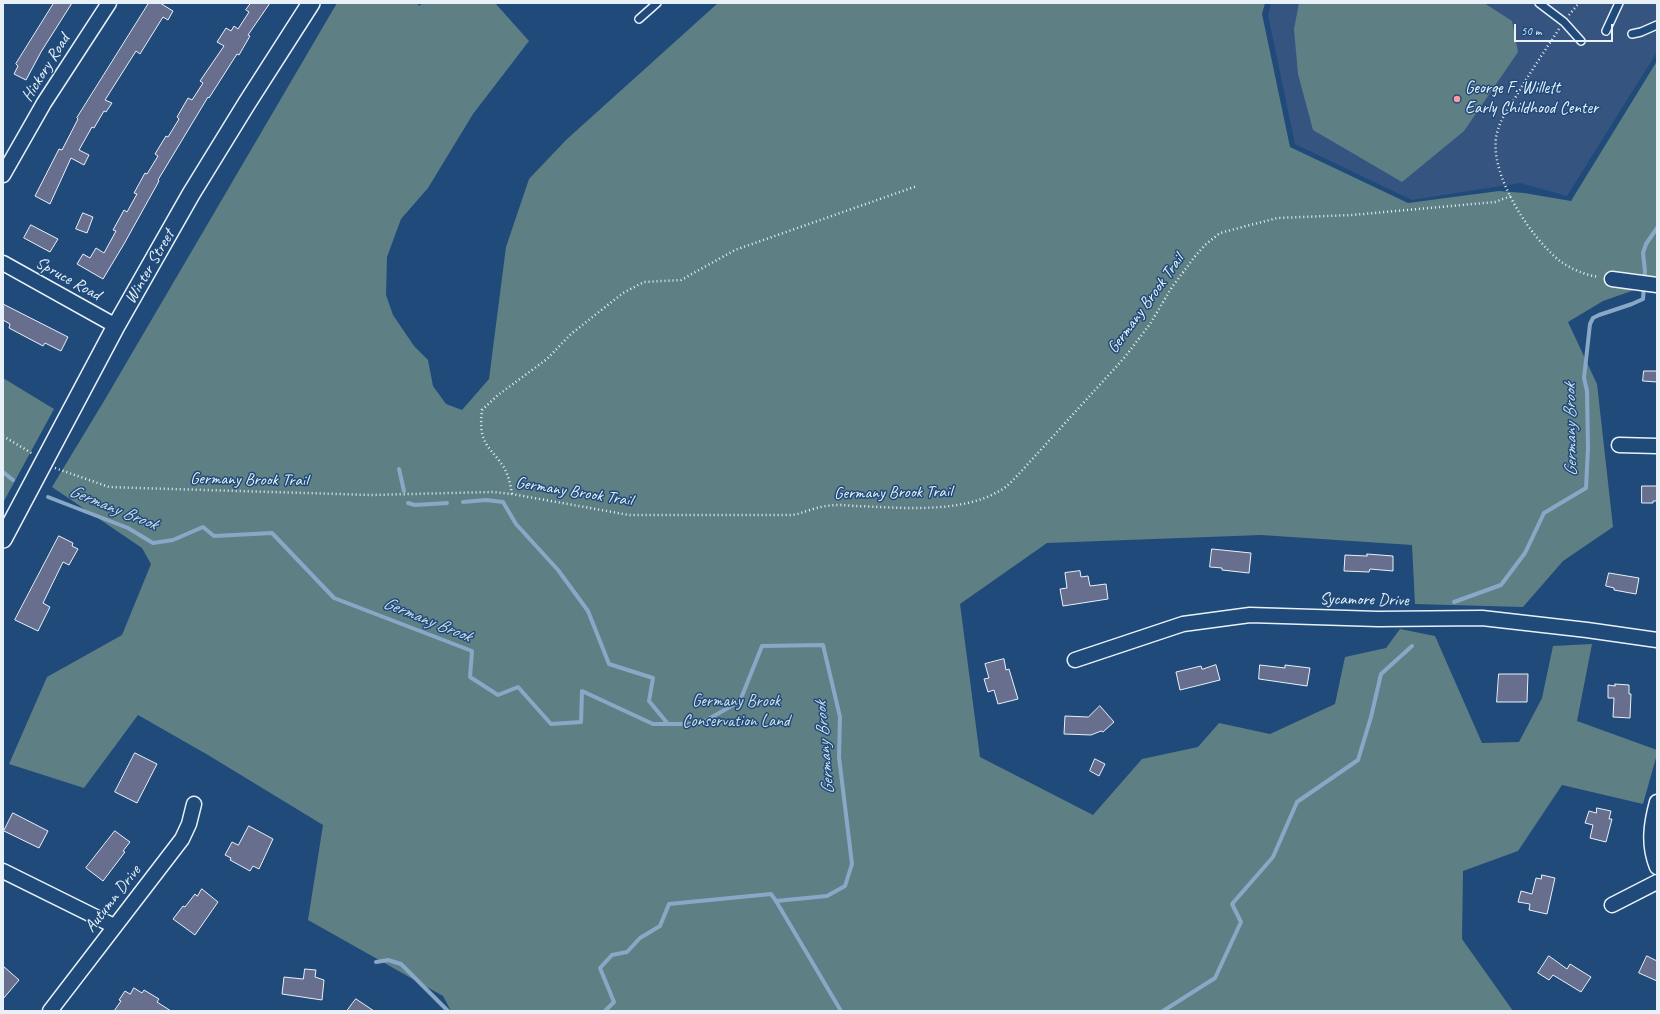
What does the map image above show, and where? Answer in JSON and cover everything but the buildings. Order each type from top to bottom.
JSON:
[{"type":"street","name":"Hickory Road","points":[[3,176],[44,103],[109,3]]},
{"type":"street","name":"Winter Street","points":[[3,539],[116,326],[195,188],[246,103],[310,3]]},
{"type":"street","name":"Spruce Road","points":[[3,263],[116,326]]},
{"type":"street","points":[[1618,280],[1654,285]]},
{"type":"street","points":[[1619,445],[1657,446]]},
{"type":"street","name":"Sycamore Drive","points":[[1075,660],[1183,624],[1250,615],[1378,619],[1482,618],[1657,640]]},
{"type":"street","points":[[1657,802],[1651,828],[1652,848],[1657,867]]},
{"type":"street","name":"Autumn Drive","points":[[50,1011],[182,839],[189,824],[194,804]]},
{"type":"street","points":[[3,871],[114,926]]},
{"type":"street","points":[[1612,905],[1657,882]]},
{"type":"lane","points":[[639,19],[656,3]]},
{"type":"lane","points":[[1539,3],[1564,22],[1581,41]]},
{"type":"lane","points":[[1606,31],[1619,3]]},
{"type":"lane","points":[[1632,34],[1657,25]]},
{"type":"path","points":[[1579,3],[1564,22],[1530,72],[1501,121],[1497,131],[1495,150],[1497,167],[1527,224],[1560,261],[1581,272],[1595,277],[1618,280]]},
{"type":"path","points":[[512,494],[510,480],[501,462],[492,453],[484,440],[481,429],[482,410],[498,395],[547,359],[571,334],[623,293],[644,282],[681,280],[734,250],[830,215],[917,186]]},
{"type":"path","name":"Germany Brook Trail","points":[[3,436],[60,471],[109,487],[186,491],[349,495],[481,492],[512,494],[629,515],[795,515],[829,505],[842,504],[854,506],[933,508],[959,505],[984,498],[1002,490],[1017,476],[1125,357],[1150,324],[1172,287],[1196,255],[1205,245],[1220,233],[1277,218],[1352,216],[1495,202],[1511,196]]},
{"type":"shaded area","name":"George F. Willett Early Childhood Center","points":[[1271,3],[1657,3],[1657,52],[1567,196],[1520,183],[1412,200],[1295,144],[1268,15]]},
{"type":"green space","name":"Germany Brook Conservation Land","points":[[337,3],[416,3],[420,6],[421,3],[495,3],[529,41],[473,114],[428,188],[401,219],[387,257],[386,295],[393,315],[414,346],[428,360],[433,386],[446,404],[462,410],[489,379],[506,247],[529,179],[566,140],[718,3],[1265,3],[1262,14],[1290,147],[1408,203],[1499,191],[1524,193],[1571,201],[1657,61],[1657,282],[1603,301],[1568,322],[1597,384],[1613,527],[1563,561],[1523,607],[1415,604],[1412,545],[1261,535],[1047,543],[960,604],[980,757],[1093,815],[1142,759],[1198,747],[1219,723],[1270,734],[1335,704],[1345,657],[1386,648],[1400,629],[1435,636],[1482,743],[1519,742],[1542,698],[1553,646],[1592,644],[1577,721],[1657,750],[1657,754],[1643,804],[1562,785],[1518,851],[1463,871],[1462,939],[1513,1011],[451,1011],[443,996],[308,920],[323,825],[208,755],[138,715],[84,788],[9,764],[47,677],[122,635],[151,564],[142,548],[52,487]]},
{"type":"green space","points":[[1299,3],[1484,3],[1512,21],[1518,52],[1464,131],[1402,182],[1313,130],[1298,74],[1294,29]]},
{"type":"green space","points":[[3,378],[54,409],[4,501],[3,501]]},
{"type":"waterway","name":"Germany Brook","points":[[1454,602],[1501,585],[1525,553],[1544,513],[1586,488],[1588,448],[1587,391],[1584,378],[1590,324],[1593,318],[1599,315],[1643,299],[1645,271],[1643,253],[1646,244],[1657,228]]},
{"type":"waterway","points":[[399,469],[404,491]]},
{"type":"waterway","name":"Germany Brook","points":[[3,472],[13,480]]},
{"type":"waterway","name":"Germany Brook","points":[[48,497],[128,528],[153,543],[173,540],[203,527],[214,536],[272,533],[334,598],[472,651],[470,677],[498,695],[518,687],[551,724],[581,722],[582,691],[653,724],[700,724],[740,701],[762,646],[823,645],[840,717],[839,757],[852,864],[845,886],[827,896],[776,901],[841,1011]]},
{"type":"waterway","points":[[463,502],[486,500],[503,502],[516,524],[558,570],[588,611],[609,664],[653,678],[649,701],[668,724]]},
{"type":"waterway","points":[[408,503],[415,505],[447,503]]},
{"type":"waterway","name":"Germany Brook","points":[[1163,1011],[1215,978],[1241,922],[1232,904],[1273,857],[1297,802],[1358,760],[1371,717],[1381,674],[1412,646]]},
{"type":"waterway","points":[[605,1011],[614,1002],[600,968],[612,955],[627,952],[640,938],[660,926],[669,904],[771,894],[776,901]]},
{"type":"waterway","points":[[376,962],[388,960],[401,964],[448,1011]]},
{"type":"place","name":"George F. Willett Early Childhood Center","points":[[1457,99]]}]
